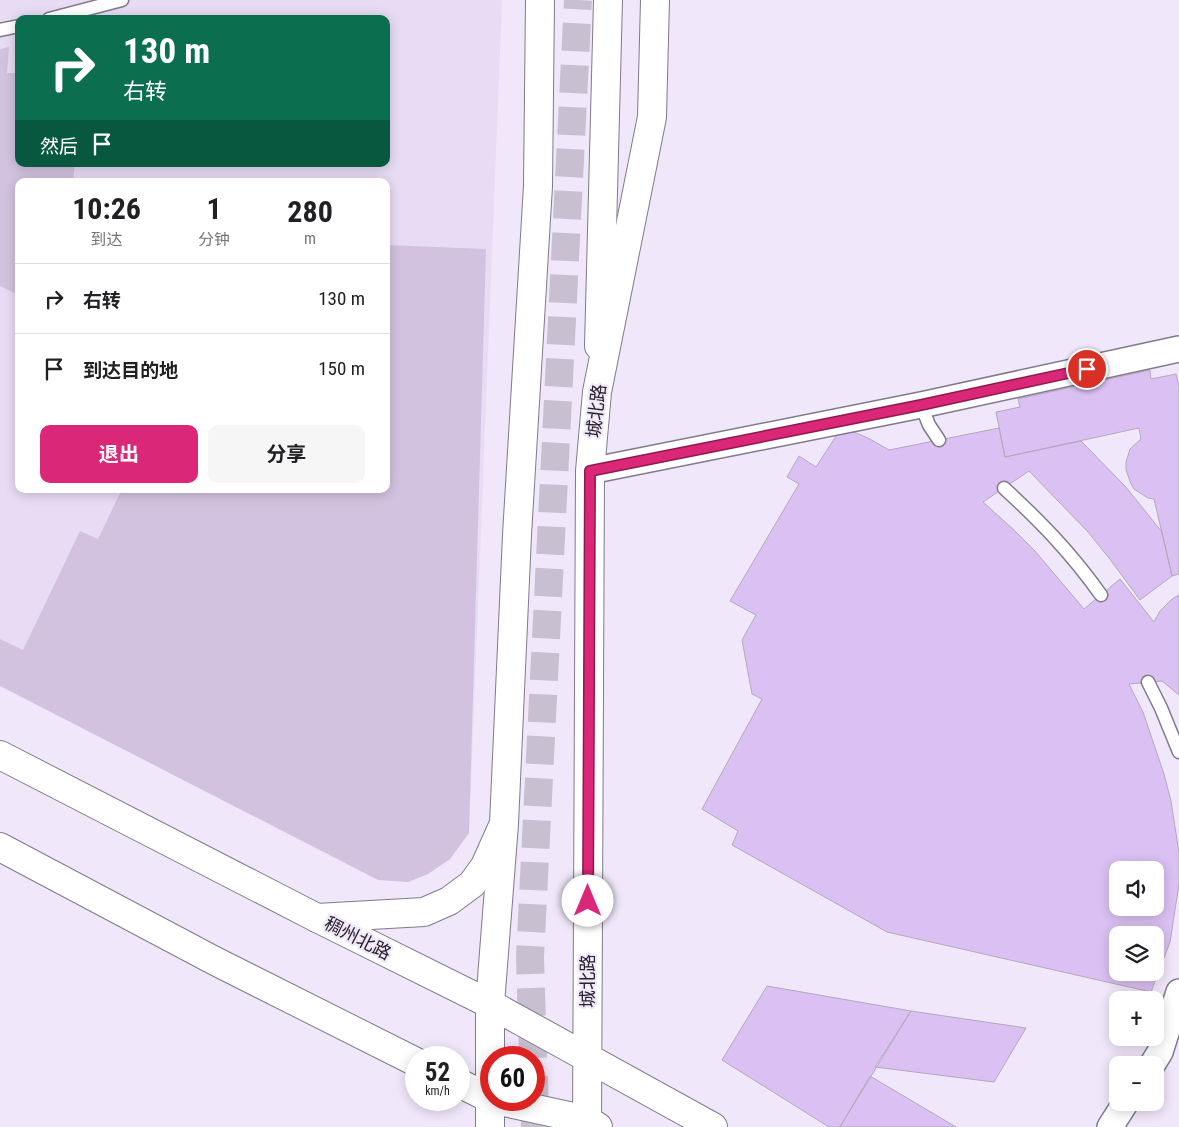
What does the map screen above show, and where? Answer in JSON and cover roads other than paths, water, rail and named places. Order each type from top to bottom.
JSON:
[{"type":"main road","points":[[491,1046],[490,1004],[504,824],[517,525],[538,186],[540,0]]},
{"type":"main road","points":[[597,392],[608,0]]},
{"type":"main road","name":"城北路","points":[[591,1125],[587,1057],[590,471],[597,392],[652,117],[656,0]]},
{"type":"main road","name":"稠州北路","points":[[0,755],[317,918],[490,1004],[713,1127]]},
{"type":"main road","points":[[317,918],[424,912],[449,901],[472,884],[485,866],[504,824]]},
{"type":"main road","points":[[0,847],[214,961],[405,1056]]},
{"type":"main road","points":[[490,1127],[491,1111]]},
{"type":"main road","points":[[538,1111],[591,1125]]},
{"type":"street","points":[[590,471],[921,405],[1179,349]]},
{"type":"street","points":[[1158,1056],[1179,992]]},
{"type":"street","points":[[1110,1127],[1120,1111]]},
{"type":"lane","points":[[64,15],[122,0]]},
{"type":"lane","points":[[0,30],[15,27]]},
{"type":"lane","points":[[921,405],[929,425],[939,440]]},
{"type":"lane","points":[[1004,488],[1060,541],[1101,595]]},
{"type":"lane","points":[[1148,682],[1179,752]]},
{"type":"tunnel","points":[[533,1046],[530,957],[578,0]]},
{"type":"tunnel","points":[[535,1111],[535,1127]]}]
